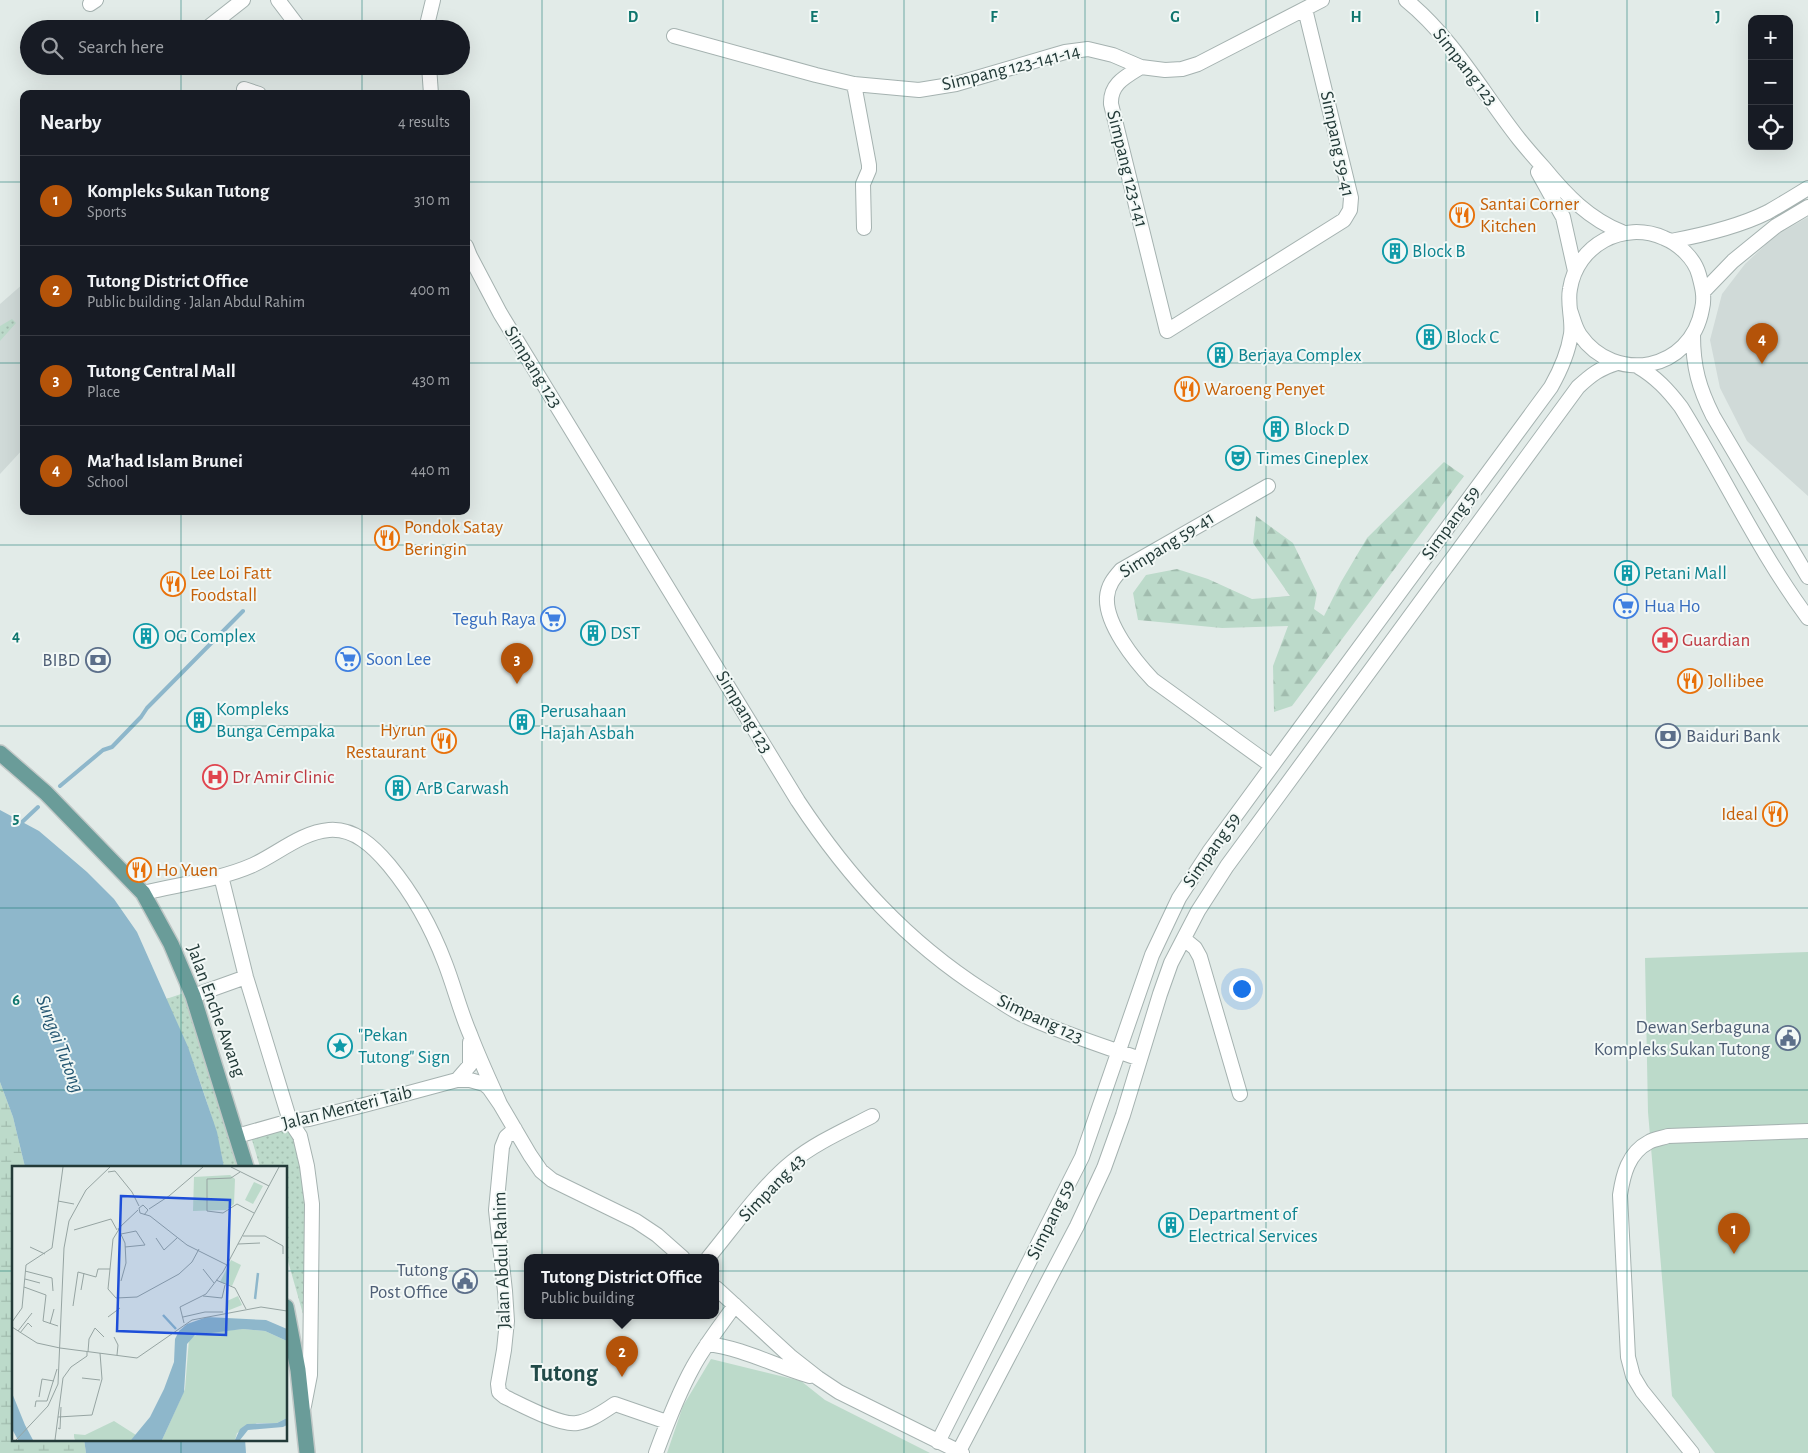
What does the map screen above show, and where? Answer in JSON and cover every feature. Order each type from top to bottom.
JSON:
[{"type":"main road","name":"Jalan Enche Awang","points":[[0,753],[46,793],[143,893],[171,944],[193,996],[246,1166]]},
{"type":"main road","points":[[288,1318],[298,1370],[307,1453]]},
{"type":"street","points":[[217,20],[243,0]]},
{"type":"street","points":[[278,0],[293,20]]},
{"type":"street","points":[[428,20],[433,0]]},
{"type":"street","points":[[1141,67],[1182,70],[1198,64],[1322,0]]},
{"type":"street","name":"Simpang 123","points":[[1406,0],[1462,58],[1519,139],[1564,192],[1596,220],[1622,232]]},
{"type":"street","name":"Simpang 59-41","points":[[1167,331],[1344,220],[1350,210],[1351,198],[1305,9]]},
{"type":"street","name":"Simpang 123-141-14","points":[[674,36],[854,84],[919,90],[956,84],[1065,52],[1088,49],[1113,55],[1141,67]]},
{"type":"street","name":"Simpang 123-141","points":[[1141,67],[1115,86],[1110,94],[1167,331]]},
{"type":"street","points":[[430,75],[431,90]]},
{"type":"street","points":[[854,84],[869,165],[869,170],[863,184],[864,228]]},
{"type":"street","name":"Simpang 123","points":[[1519,139],[1563,217],[1575,270]]},
{"type":"street","points":[[1671,241],[1701,235],[1746,221],[1767,212],[1808,188]]},
{"type":"street","points":[[1703,292],[1740,255],[1776,226],[1808,207]]},
{"type":"street","points":[[1639,231],[1655,234],[1671,241],[1687,254],[1698,272],[1703,292],[1701,315],[1693,335],[1682,348],[1669,358],[1653,364],[1637,366],[1617,364],[1595,352],[1579,334],[1570,310],[1570,290],[1575,270],[1583,257],[1594,246],[1622,232],[1639,231]]},
{"type":"street","name":"Simpang 123","points":[[470,256],[500,313],[825,842],[887,913],[921,945],[958,974],[1021,1014],[1070,1035],[1140,1059]]},
{"type":"street","name":"Simpang 59","points":[[938,1442],[1082,1158],[1152,956],[1179,898],[1209,852],[1551,387],[1566,354],[1571,333],[1570,310]]},
{"type":"street","points":[[1693,335],[1693,356],[1702,392],[1713,416],[1808,577]]},
{"type":"street","name":"Simpang 59","points":[[960,1452],[1077,1226],[1104,1168],[1160,994],[1172,963],[1198,911],[1227,866],[1578,387],[1603,367],[1617,364]]},
{"type":"street","points":[[1637,366],[1651,374],[1666,388],[1680,407],[1764,551],[1808,618]]},
{"type":"street","name":"Simpang 59-41","points":[[1268,486],[1121,570],[1110,583],[1107,597],[1109,615],[1117,632],[1140,667],[1153,680],[1272,766]]},
{"type":"street","points":[[143,893],[221,876],[253,865],[308,835],[318,832],[346,831],[357,836],[370,845],[384,859],[426,918],[445,962],[469,1033],[500,1104],[541,1171],[552,1180],[636,1221],[657,1235],[678,1254]]},
{"type":"street","points":[[221,876],[246,977],[290,1121],[300,1136],[312,1204],[310,1375],[303,1409]]},
{"type":"street","points":[[1184,939],[1200,957],[1240,1094]]},
{"type":"street","points":[[193,996],[246,977]]},
{"type":"street","points":[[457,1080],[470,1065],[469,1033]]},
{"type":"street","points":[[457,1080],[470,1080],[484,1084],[500,1104]]},
{"type":"street","name":"Jalan Menteri Taib","points":[[236,1136],[457,1080]]},
{"type":"street","name":"Simpang 43","points":[[711,1254],[766,1188],[790,1163],[811,1148],[872,1116]]},
{"type":"street","name":"Jalan Abdul Rahim","points":[[515,1129],[506,1137],[502,1147],[496,1210],[507,1321],[498,1384],[499,1392],[505,1397],[564,1423],[578,1423],[598,1415],[615,1404],[667,1422]]},
{"type":"street","points":[[1692,1453],[1642,1391],[1634,1376],[1628,1357],[1620,1195],[1624,1174],[1633,1156],[1648,1142],[1668,1136],[1808,1131]]},
{"type":"street","points":[[719,1291],[790,1356],[818,1378],[839,1392],[960,1452]]},
{"type":"street","points":[[656,1453],[667,1422],[694,1366],[707,1344],[736,1305]]},
{"type":"street","points":[[707,1344],[738,1349],[788,1369],[818,1378]]},
{"type":"shaded area","points":[[1808,217],[1808,496],[1747,441],[1720,388],[1710,340],[1722,294],[1745,264],[1775,236]]},
{"type":"shaded area","points":[[20,286],[20,452],[0,474],[0,304]]},
{"type":"green space","points":[[12,319],[16,323],[0,341],[0,326]]},
{"type":"green space","points":[[1444,462],[1464,476],[1292,706],[1274,712],[1273,666],[1288,626],[1222,628],[1138,620],[1133,593],[1146,575],[1177,569],[1208,579],[1252,599],[1290,596],[1253,543],[1256,516],[1293,543],[1317,593],[1314,609],[1324,616],[1341,582],[1367,538]]},
{"type":"green space","points":[[1808,952],[1808,1453],[1715,1453],[1672,1396],[1648,1112],[1645,958]]},
{"type":"green space","points":[[187,992],[239,1166],[224,1166],[200,1081],[166,999]]},
{"type":"green space","points":[[0,1082],[13,1117],[25,1166],[12,1166],[12,1440],[84,1440],[86,1453],[0,1453]]},
{"type":"green space","points":[[293,1123],[306,1180],[305,1321],[288,1261],[288,1166],[260,1166],[250,1133]]},
{"type":"green space","points":[[711,1359],[801,1381],[825,1400],[930,1453],[667,1453],[683,1406]]},
{"type":"water","name":"Sungai Tutong","points":[[0,810],[39,831],[87,872],[114,899],[137,932],[188,1047],[217,1132],[224,1166],[25,1166],[13,1117],[0,1082]]},
{"type":"water","points":[[84,1440],[245,1440],[246,1453],[86,1453]]},
{"type":"waterway","points":[[60,786],[103,750],[112,747],[141,717],[147,708],[243,611]]},
{"type":"waterway","points":[[20,824],[38,807]]},
{"type":"place","name":"Santai Corner Kitchen","points":[[1462,215]]},
{"type":"place","name":"Block B","points":[[1395,251]]},
{"type":"place","name":"Block C","points":[[1429,337]]},
{"type":"place","name":"Berjaya Complex","points":[[1220,355]]},
{"type":"place","name":"Ma'had Islam Brunei","points":[[1762,364]]},
{"type":"place","name":"Waroeng Penyet","points":[[1187,389]]},
{"type":"place","name":"Block D","points":[[1276,429]]},
{"type":"place","name":"Times Cineplex","points":[[1238,458]]},
{"type":"place","name":"Pondok Satay Beringin","points":[[387,538]]},
{"type":"place","name":"Petani Mall","points":[[1627,573]]},
{"type":"place","name":"Lee Loi Fatt Foodstall","points":[[173,584]]},
{"type":"place","name":"Hua Ho","points":[[1626,606]]},
{"type":"place","name":"Teguh Raya","points":[[553,619]]},
{"type":"place","name":"DST","points":[[593,633]]},
{"type":"place","name":"OG Complex","points":[[146,636]]},
{"type":"place","name":"Guardian","points":[[1665,640]]},
{"type":"place","name":"Soon Lee","points":[[348,659]]},
{"type":"place","name":"BIBD","points":[[98,660]]},
{"type":"place","name":"Jollibee","points":[[1690,681]]},
{"type":"place","name":"Tutong Central Mall","points":[[517,684]]},
{"type":"place","name":"Kompleks Bunga Cempaka","points":[[199,720]]},
{"type":"place","name":"Perusahaan Hajah Asbah","points":[[522,722]]},
{"type":"place","name":"Baiduri Bank","points":[[1668,736]]},
{"type":"place","name":"Hyrun Restaurant","points":[[444,741]]},
{"type":"place","name":"Dr Amir Clinic","points":[[215,777]]},
{"type":"place","name":"ArB Carwash","points":[[398,788]]},
{"type":"place","name":"Ideal","points":[[1775,814]]},
{"type":"place","name":"Ho Yuen","points":[[139,870]]},
{"type":"place","name":"Dewan Serbaguna Kompleks Sukan Tutong","points":[[1788,1038]]},
{"type":"place","name":"\"Pekan Tutong\" Sign","points":[[340,1046]]},
{"type":"place","name":"Department of Electrical Services","points":[[1171,1225]]},
{"type":"place","name":"Kompleks Sukan Tutong","points":[[1734,1254]]},
{"type":"place","name":"Tutong Post Office","points":[[465,1281]]},
{"type":"place","name":"Tutong District Office","points":[[622,1377]]},
{"type":"district","name":"Tutong","points":[[564,1374]]}]
